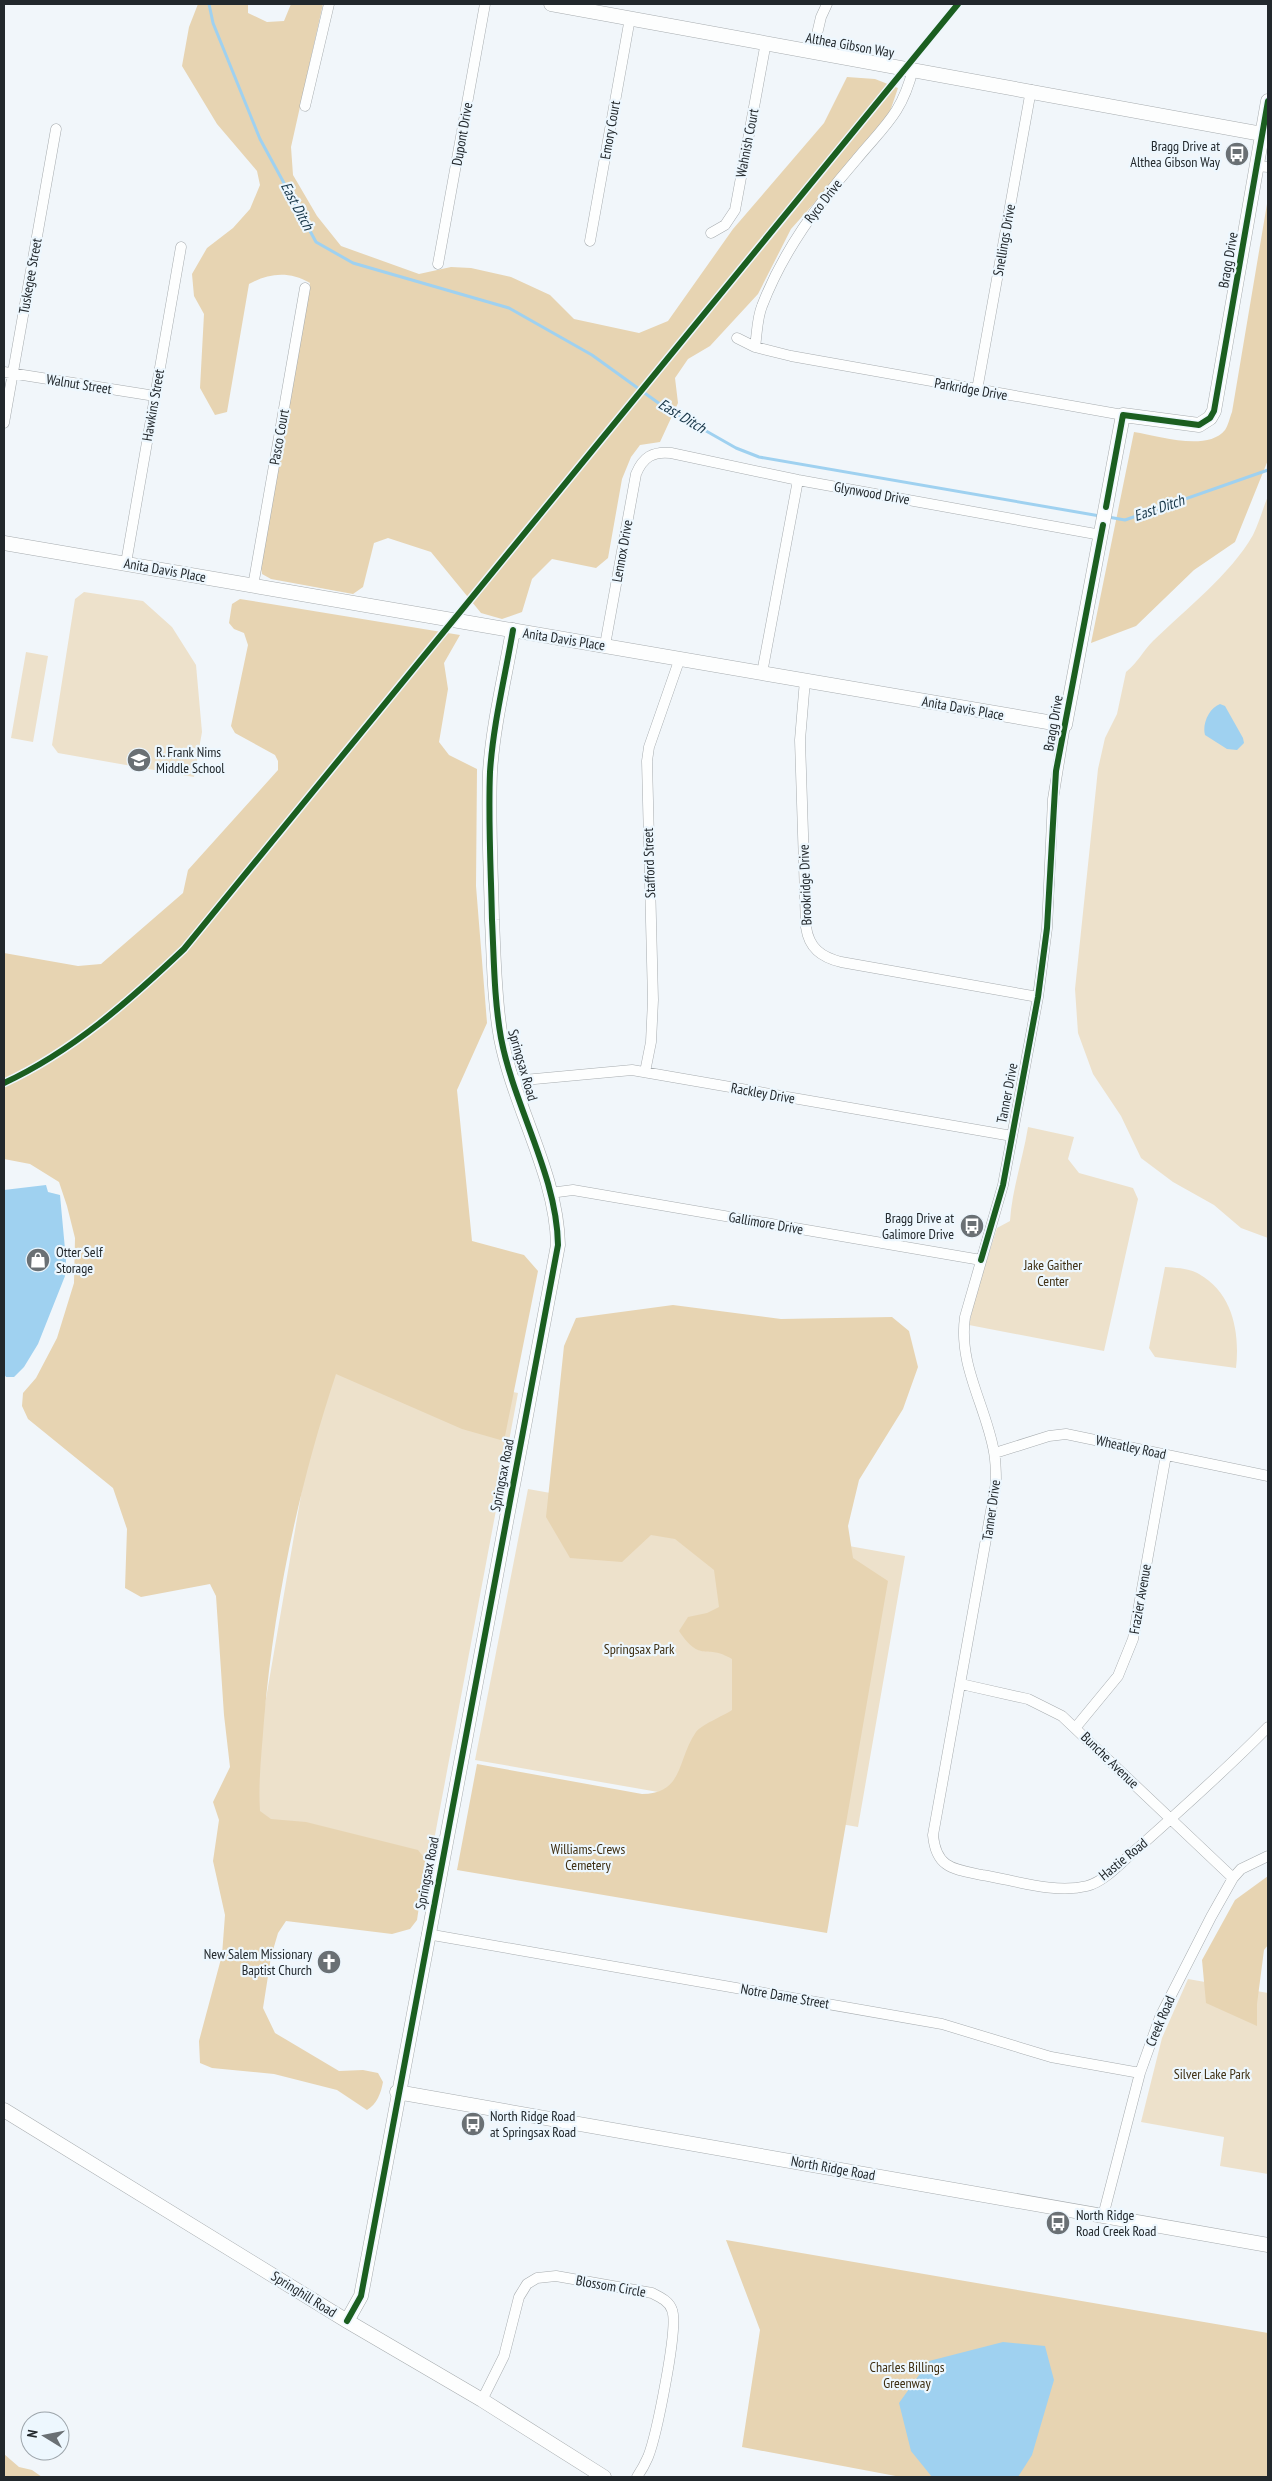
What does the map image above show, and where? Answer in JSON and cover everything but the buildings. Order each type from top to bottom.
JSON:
[{"type":"street","points":[[305,106],[329,4]]},
{"type":"street","name":"Dupont Drive","points":[[438,264],[485,4]]},
{"type":"street","name":"Althea Gibson Way","points":[[551,4],[913,68],[1262,134]]},
{"type":"street","points":[[813,51],[821,17],[827,4]]},
{"type":"street","name":"Emory Court","points":[[590,241],[630,18]]},
{"type":"street","name":"Wahnish Court","points":[[711,233],[725,225],[735,210],[766,42]]},
{"type":"street","name":"Ryco Drive","points":[[755,347],[762,306],[798,235],[857,158],[889,124],[905,98],[913,68]]},
{"type":"street","name":"Snellings Drive","points":[[976,390],[1031,90]]},
{"type":"street","name":"Bragg Drive","points":[[1207,420],[1214,411],[1263,166],[1262,134],[1268,101]]},
{"type":"street","name":"Tuskegee Street","points":[[4,424],[8,373],[56,129]]},
{"type":"street","name":"Hawkins Street","points":[[126,563],[181,247]]},
{"type":"street","name":"Pasco Court","points":[[253,586],[306,288]]},
{"type":"street","name":"Parkridge Drive","points":[[737,338],[755,347],[790,356],[976,390],[1191,425],[1198,425],[1207,420]]},
{"type":"street","name":"Walnut Street","points":[[8,373],[155,396]]},
{"type":"street","name":"Bragg Drive","points":[[1047,928],[1053,799],[1123,415]]},
{"type":"street","name":"Glynwood Drive","points":[[645,458],[663,452],[798,480],[1102,530]]},
{"type":"street","name":"Lennox Drive","points":[[604,645],[636,474],[645,458]]},
{"type":"street","points":[[762,673],[798,480]]},
{"type":"street","name":"Anita Davis Place","points":[[4,543],[680,658],[1065,726]]},
{"type":"street","name":"Springsax Road","points":[[347,2321],[361,2296],[397,2092],[553,1278],[558,1229],[550,1193],[501,1039],[498,1016],[489,820],[490,771],[513,630]]},
{"type":"street","name":"Stafford Street","points":[[645,1072],[651,1042],[654,1000],[647,761],[649,747],[680,658]]},
{"type":"street","name":"Brookridge Drive","points":[[805,680],[800,740],[806,927],[811,944],[823,956],[841,962],[1038,997]]},
{"type":"street","name":"Tanner Drive","points":[[940,1860],[934,1850],[933,1835],[995,1493],[995,1453],[967,1364],[963,1334],[965,1317],[1003,1185],[1038,997],[1047,928]]},
{"type":"street","name":"Rackley Drive","points":[[513,1081],[632,1070],[1012,1136]]},
{"type":"street","name":"Gallimore Drive","points":[[550,1193],[573,1190],[981,1260]]},
{"type":"street","name":"Wheatley Road","points":[[995,1453],[1049,1436],[1066,1434],[1268,1476]]},
{"type":"street","name":"Frazier Avenue","points":[[1076,1728],[1118,1676],[1133,1640],[1166,1455]]},
{"type":"street","name":"Bunche Avenue","points":[[961,1684],[1028,1699],[1062,1716],[1233,1878]]},
{"type":"street","name":"Hastie Road","points":[[940,1860],[958,1870],[986,1875],[1066,1888],[1088,1886],[1102,1878],[1171,1819],[1268,1727]]},
{"type":"street","name":"Creek Road","points":[[1103,2216],[1140,2073],[1160,2017],[1206,1926],[1233,1878],[1241,1868],[1268,1856]]},
{"type":"street","name":"Notre Dame Street","points":[[428,1934],[942,2024],[1051,2057],[1140,2073]]},
{"type":"street","name":"North Ridge Road","points":[[397,2092],[1268,2245]]},
{"type":"street","name":"Springhill Road","points":[[4,2110],[347,2321],[482,2400],[604,2477]]},
{"type":"street","name":"Blossom Circle","points":[[482,2400],[504,2356],[519,2297],[527,2284],[537,2278],[556,2276],[652,2294],[661,2298],[672,2310],[674,2321],[673,2338],[654,2438],[648,2457],[637,2477]]},
{"type":"green space","points":[[198,4],[248,4],[248,13],[267,22],[284,21],[291,4],[323,4],[291,147],[293,175],[317,216],[341,246],[419,274],[451,267],[471,268],[511,277],[550,295],[574,319],[639,333],[668,321],[733,229],[824,123],[847,77],[875,79],[898,88],[886,123],[791,229],[758,294],[710,346],[688,359],[675,378],[678,403],[660,442],[640,445],[631,457],[622,479],[608,558],[596,568],[552,559],[532,579],[522,612],[502,619],[481,613],[431,552],[388,538],[374,543],[363,587],[353,594],[271,579],[262,574],[261,567],[310,283],[287,275],[279,275],[257,280],[249,284],[227,412],[215,415],[200,388],[204,314],[194,296],[192,274],[207,248],[233,228],[250,209],[260,185],[257,171],[217,124],[182,66],[189,27]]},
{"type":"green space","points":[[1268,198],[1268,460],[1235,542],[1194,570],[1136,626],[1091,643],[1134,432],[1182,441],[1195,441],[1217,437],[1227,426],[1232,412]]},
{"type":"green space","points":[[1268,496],[1268,1238],[1241,1228],[1214,1205],[1173,1182],[1141,1158],[1121,1116],[1093,1074],[1078,1033],[1075,989],[1098,769],[1105,738],[1117,714],[1126,672],[1153,641],[1233,564],[1253,535]]},
{"type":"green space","points":[[84,592],[143,601],[172,627],[196,665],[202,732],[194,777],[58,753],[52,745],[75,599]]},
{"type":"green space","points":[[240,599],[460,635],[444,663],[448,689],[439,742],[449,755],[477,769],[476,886],[487,1023],[457,1090],[472,1241],[524,1255],[538,1271],[504,1441],[462,1429],[336,1374],[311,1458],[281,1588],[268,1676],[260,1765],[260,1811],[271,1819],[306,1822],[418,1850],[426,1860],[417,1920],[410,1929],[392,1934],[286,1921],[278,1933],[271,1957],[263,2008],[275,2033],[339,2071],[363,2070],[378,2073],[383,2082],[381,2090],[376,2101],[367,2110],[337,2090],[274,2074],[212,2068],[200,2063],[199,2041],[222,1955],[225,1915],[213,1861],[219,1820],[213,1802],[230,1767],[224,1715],[216,1596],[210,1584],[141,1597],[125,1588],[127,1529],[113,1488],[28,1419],[22,1406],[23,1393],[36,1378],[57,1338],[74,1283],[75,1238],[59,1182],[30,1164],[4,1159],[4,953],[78,966],[101,964],[183,893],[188,870],[278,770],[278,761],[275,755],[235,733],[231,726],[248,645],[244,633],[234,629],[229,623],[232,604]]},
{"type":"green space","points":[[26,652],[48,656],[33,742],[11,738]]},
{"type":"green space","name":"Jake Gaither Center","points":[[1028,1127],[1074,1137],[1068,1159],[1079,1173],[1133,1188],[1138,1199],[1104,1351],[969,1325],[974,1300],[997,1228],[1010,1221],[1013,1197]]},
{"type":"green space","points":[[1165,1267],[1195,1272],[1211,1282],[1220,1292],[1232,1315],[1235,1328],[1237,1341],[1236,1368],[1155,1357],[1149,1348]]},
{"type":"green space","name":"Williams-Crews Cemetery","points":[[673,1305],[781,1319],[892,1317],[909,1331],[918,1367],[903,1409],[859,1480],[848,1526],[853,1558],[888,1581],[827,1933],[457,1870],[477,1764],[642,1794],[656,1792],[673,1782],[696,1732],[732,1710],[732,1659],[693,1647],[679,1631],[688,1617],[707,1613],[719,1607],[714,1570],[675,1539],[651,1535],[622,1562],[570,1558],[546,1517],[564,1346],[576,1318]]},
{"type":"green space","points":[[325,1356],[518,1393],[429,1867],[243,1832]]},
{"type":"green space","name":"Springsax Park","points":[[528,1489],[905,1556],[858,1827],[475,1760]]},
{"type":"green space","points":[[1268,1876],[1268,1945],[1264,1950],[1257,2004],[1257,2026],[1206,2003],[1202,1960],[1235,1900]]},
{"type":"green space","name":"Silver Lake Park","points":[[1188,1979],[1268,1993],[1268,2174],[1220,2166],[1224,2137],[1141,2122],[1162,2038]]},
{"type":"green space","name":"Charles Billings Greenway","points":[[726,2240],[1268,2333],[1268,2477],[901,2477],[742,2447],[760,2330]]},
{"type":"green space","points":[[4,2454],[19,2467],[32,2470],[42,2477],[4,2477]]},
{"type":"water","points":[[1220,704],[1225,706],[1243,738],[1244,743],[1237,750],[1227,749],[1205,735],[1207,717]]},
{"type":"water","name":"Otter Self Storage","points":[[46,1185],[48,1192],[60,1195],[66,1260],[65,1276],[38,1344],[24,1367],[14,1377],[6,1377],[4,1374],[4,1190]]},
{"type":"water","points":[[1003,2342],[1045,2346],[1054,2380],[1032,2455],[1018,2477],[932,2477],[911,2451],[899,2403],[929,2361]]},
{"type":"waterway","name":"East Ditch","points":[[209,4],[213,23],[260,139],[316,242],[353,263],[509,308],[592,355],[664,407],[736,448],[759,457],[1100,516]]},
{"type":"waterway","name":"East Ditch","points":[[1108,517],[1125,520],[1268,470]]},
{"type":"cycle path","points":[[4,1083],[54,1056],[77,1040],[121,1006],[184,949],[958,4]]},
{"type":"cycle path","points":[[1106,507],[1123,415],[1199,425],[1210,418],[1214,411],[1268,101]]},
{"type":"cycle path","points":[[981,1260],[1003,1185],[1038,997],[1047,928],[1056,771],[1103,525]]},
{"type":"cycle path","points":[[347,2321],[361,2296],[558,1245],[556,1219],[543,1167],[507,1064],[501,1038],[496,994],[492,920],[490,772],[496,719],[513,630]]},
{"type":"place","name":"Bragg Drive at Althea Gibson Way","points":[[1237,154]]},
{"type":"place","name":"R. Frank Nims Middle School","points":[[139,760]]},
{"type":"place","name":"Bragg Drive at Galimore Drive","points":[[972,1226]]},
{"type":"place","name":"Otter Self Storage","points":[[38,1260]]},
{"type":"place","name":"New Salem Missionary Baptist Church","points":[[329,1962]]},
{"type":"place","name":"North Ridge Road at Springsax Road","points":[[473,2124]]},
{"type":"place","name":"North Ridge Road Creek Road","points":[[1058,2223]]}]
